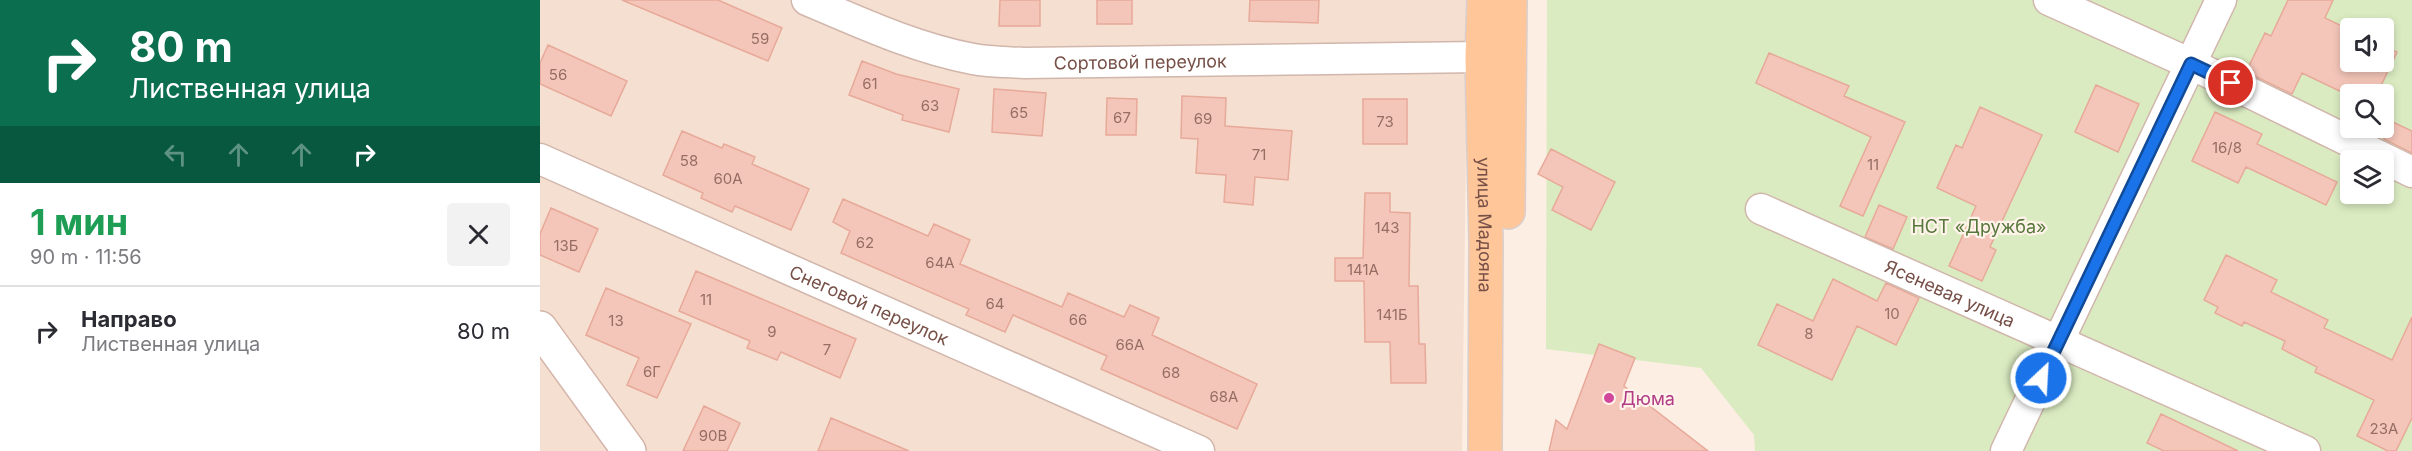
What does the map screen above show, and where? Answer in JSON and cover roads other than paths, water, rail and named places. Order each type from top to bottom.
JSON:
[{"type":"main road","name":"улица Мадояна","points":[[1484,0],[1482,57],[1486,243],[1485,451]]},
{"type":"main road","name":"улица Мадояна","points":[[1507,451],[1510,0]]},
{"type":"street","name":"Сортовой переулок","points":[[807,0],[878,30],[934,50],[975,59],[1024,63],[1482,57]]},
{"type":"street","points":[[2049,0],[2191,64],[2412,172]]},
{"type":"street","points":[[2006,451],[2221,0]]},
{"type":"street","name":"Снеговой переулок","points":[[540,159],[1155,442],[1199,451]]},
{"type":"street","name":"Ясеневая улица","points":[[1761,209],[2305,451]]},
{"type":"street","points":[[540,328],[629,451]]},
{"type":"place","name":"Дюма","points":[[1609,398]]},
{"type":"park label","name":"НСТ «Дружба»","points":[[1979,226]]}]
